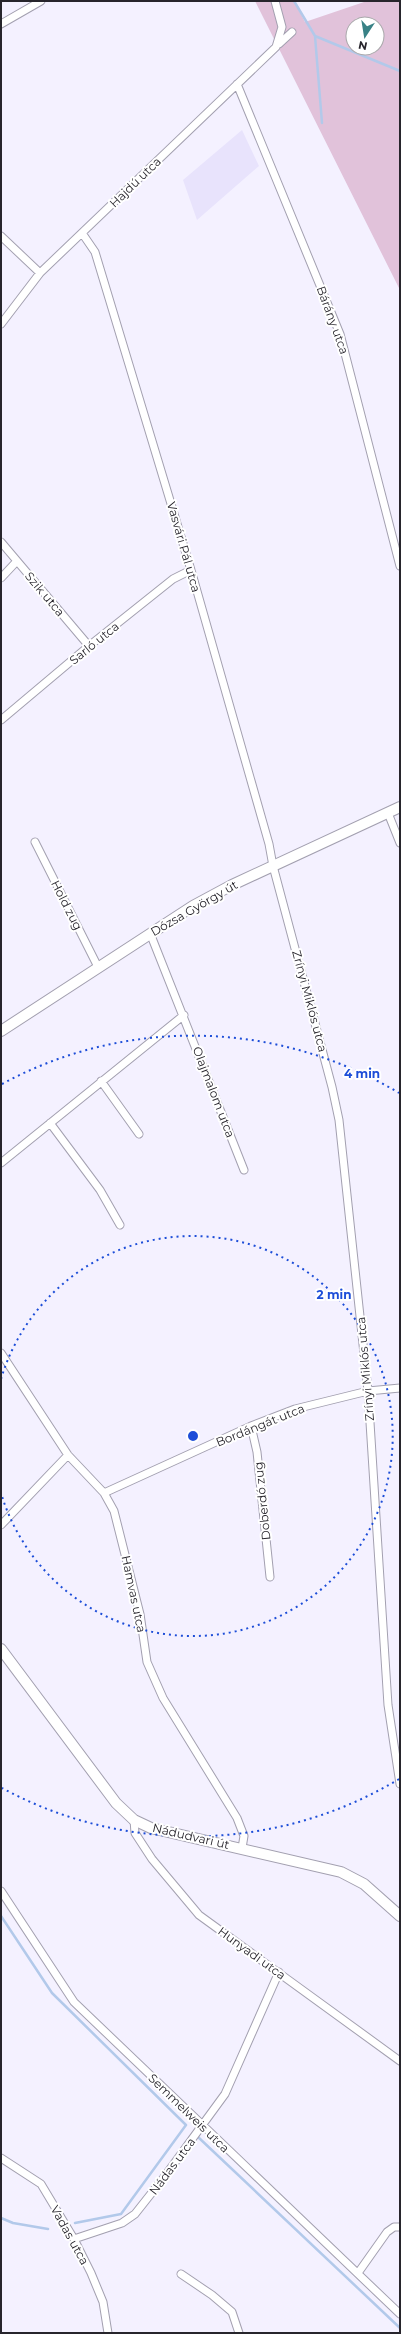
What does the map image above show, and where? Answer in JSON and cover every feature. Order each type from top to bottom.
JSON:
[{"type":"main road","name":"Dózsa György út","points":[[1,1031],[150,933],[219,892],[400,807]]},
{"type":"main road","name":"Nádudvari út","points":[[1,1649],[116,1803],[134,1820],[151,1828],[341,1872],[364,1884],[400,1916]]},
{"type":"street","points":[[1,24],[41,1]]},
{"type":"street","name":"Hajdú utca","points":[[275,1],[282,27],[276,47]]},
{"type":"street","name":"Hajdú utca","points":[[1,324],[40,273],[292,32]]},
{"type":"street","name":"Bárány utca","points":[[237,84],[340,334],[400,566]]},
{"type":"street","name":"Vasvári Pál utca","points":[[82,233],[95,252],[191,570],[269,844],[273,866]]},
{"type":"street","points":[[1,236],[40,273]]},
{"type":"street","name":"Szik utca","points":[[1,542],[88,646]]},
{"type":"street","points":[[1,578],[16,561]]},
{"type":"street","name":"Sarló utca","points":[[1,720],[88,646],[173,579],[191,570]]},
{"type":"street","points":[[388,813],[400,843]]},
{"type":"street","name":"Hold zug","points":[[35,842],[98,967]]},
{"type":"street","name":"Zrínyi Miklós utca","points":[[273,866],[332,1087],[338,1120],[368,1391],[388,1705],[400,1784]]},
{"type":"street","name":"Olajmalom utca","points":[[150,933],[184,1015],[244,1170]]},
{"type":"street","points":[[1,1162],[184,1015]]},
{"type":"street","points":[[101,1081],[139,1134]]},
{"type":"street","points":[[50,1123],[100,1190],[120,1225]]},
{"type":"street","name":"Hamvas utca","points":[[1,1353],[68,1455],[104,1493],[114,1511],[140,1614],[148,1662],[163,1698],[237,1818],[244,1836],[242,1848]]},
{"type":"street","name":"Bordángát utca","points":[[104,1493],[251,1426],[295,1409],[368,1391],[400,1388]]},
{"type":"street","name":"Doberdó zug","points":[[251,1426],[257,1452],[270,1577]]},
{"type":"street","points":[[1,1525],[68,1455]]},
{"type":"street","name":"Hunyadi utca","points":[[134,1820],[135,1833],[152,1859],[199,1915],[400,2061]]},
{"type":"street","name":"Semmelweis utca","points":[[1,1892],[74,2002],[400,2314]]},
{"type":"street","name":"Nádas utca","points":[[74,2239],[122,2223],[135,2214],[203,2126],[225,2094],[279,1972]]},
{"type":"street","name":"Vadas utca","points":[[1,2158],[41,2184],[74,2239],[103,2302],[108,2333]]},
{"type":"street","points":[[358,2273],[388,2232],[394,2227],[400,2227]]},
{"type":"street","points":[[181,2274],[212,2295],[232,2312],[239,2333]]},
{"type":"shaded area","points":[[255,1],[294,1],[305,22],[367,1],[400,1],[400,290]]},
{"type":"shaded area","points":[[242,130],[259,166],[197,220],[183,180]]},
{"type":"waterway","points":[[294,1],[315,36],[322,123]]},
{"type":"waterway","points":[[315,36],[400,71]]},
{"type":"waterway","points":[[1,1916],[52,1993],[186,2125],[121,2214],[75,2223]]},
{"type":"waterway","points":[[198,2137],[400,2328]]},
{"type":"waterway","points":[[1,2218],[13,2223],[48,2229]]}]
